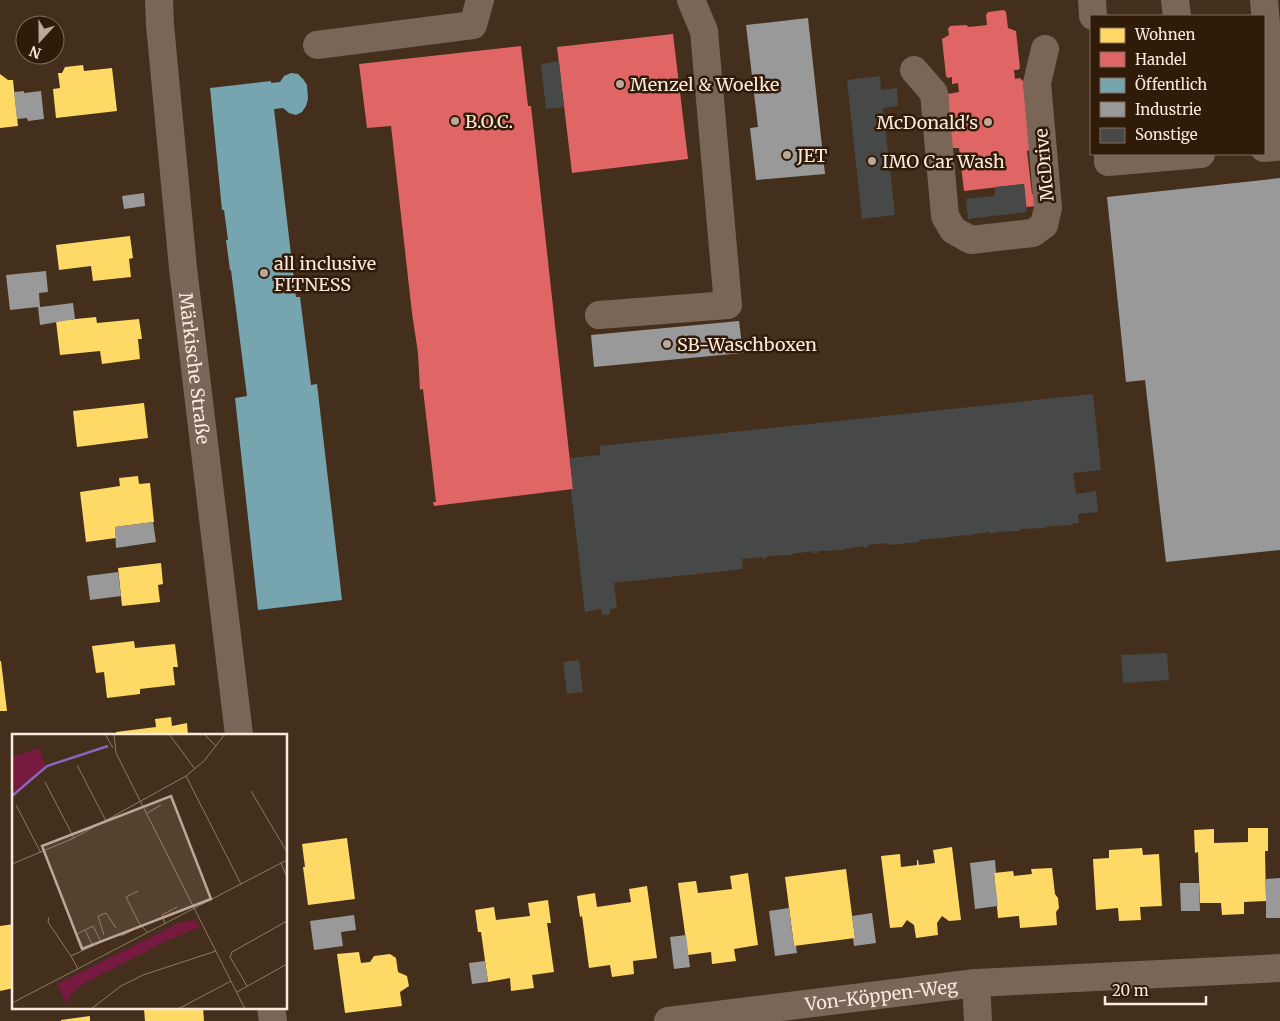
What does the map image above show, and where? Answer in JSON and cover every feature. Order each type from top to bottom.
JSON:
[{"type":"street","name":"Märkische Straße","points":[[159,0],[183,268],[239,734]]},
{"type":"street","points":[[318,45],[473,25],[480,0]]},
{"type":"street","points":[[599,314],[728,305],[704,31],[692,0]]},
{"type":"street","points":[[1092,0],[1093,15]]},
{"type":"street","points":[[1175,0],[1177,15]]},
{"type":"street","points":[[1264,0],[1276,147],[1265,148]]},
{"type":"street","name":"McDrive","points":[[914,70],[934,93],[946,216],[954,230],[971,240],[1033,233],[1044,225],[1048,208],[1037,83],[1045,49]]},
{"type":"street","points":[[1108,155],[1108,162],[1183,155]]},
{"type":"street","name":"Von-Köppen-Weg","points":[[668,1021],[976,983],[1280,968]]},
{"type":"street","name":"Von-Köppen-Weg","points":[[976,983],[978,1021]]},
{"type":"street","points":[[271,1008],[274,1021]]},
{"type":"building: Wohnen","points":[[83,65],[84,71],[112,68],[117,111],[56,118],[53,89],[60,88],[58,73],[62,73],[65,67]]},
{"type":"building: Wohnen","points":[[0,74],[8,80],[13,80],[18,126],[0,128]]},
{"type":"building: Wohnen","points":[[130,236],[133,258],[129,259],[131,277],[93,281],[91,266],[59,270],[56,245]]},
{"type":"building: Wohnen","points":[[96,317],[97,323],[139,319],[142,339],[138,339],[140,359],[102,364],[100,351],[60,355],[56,321]]},
{"type":"building: Wohnen","points":[[144,403],[148,438],[77,447],[73,411]]},
{"type":"building: Wohnen","points":[[138,476],[139,484],[150,483],[154,522],[115,527],[116,538],[86,542],[80,492],[120,486],[119,478]]},
{"type":"building: Wohnen","points":[[161,563],[163,584],[158,585],[160,602],[122,606],[118,568]]},
{"type":"building: Wohnen","points":[[134,641],[135,648],[175,644],[178,667],[173,667],[175,685],[140,689],[140,694],[107,698],[104,672],[96,673],[92,646]]},
{"type":"building: Wohnen","points":[[1,661],[7,711],[0,711]]},
{"type":"building: Wohnen","points":[[171,717],[172,726],[187,723],[188,734],[116,734],[116,732],[156,727],[155,719]]},
{"type":"building: Wohnen","points":[[1248,828],[1268,828],[1268,851],[1265,851],[1266,901],[1244,902],[1244,914],[1222,915],[1221,903],[1200,903],[1198,852],[1195,853],[1194,830],[1214,829],[1214,843],[1248,842]]},
{"type":"building: Wohnen","points":[[347,838],[355,899],[308,905],[302,844]]},
{"type":"building: Wohnen","points":[[952,847],[961,920],[949,921],[942,916],[937,923],[938,935],[916,938],[914,925],[907,920],[902,927],[890,928],[881,856],[900,854],[901,867],[917,865],[917,860],[919,865],[935,863],[933,850]]},
{"type":"building: Wohnen","points":[[1142,848],[1143,855],[1159,854],[1162,906],[1140,907],[1141,920],[1119,921],[1118,908],[1096,910],[1093,859],[1109,858],[1109,850]]},
{"type":"building: Wohnen","points":[[1052,868],[1055,894],[1058,898],[1059,908],[1056,912],[1057,925],[1020,928],[1019,916],[998,918],[994,873],[1013,871],[1014,876],[1032,874],[1031,869]]},
{"type":"building: Wohnen","points":[[846,869],[855,938],[794,946],[785,877]]},
{"type":"building: Wohnen","points":[[748,873],[758,945],[734,949],[736,961],[712,964],[711,952],[688,955],[678,883],[696,881],[698,893],[732,889],[730,876]]},
{"type":"building: Wohnen","points":[[647,886],[657,958],[633,961],[634,974],[612,977],[610,965],[589,968],[582,916],[580,917],[577,896],[595,893],[597,907],[631,902],[629,889]]},
{"type":"building: Wohnen","points":[[548,900],[551,923],[547,923],[554,972],[532,975],[534,988],[511,991],[510,978],[488,982],[481,932],[478,932],[475,910],[494,907],[496,920],[530,916],[528,903]]},
{"type":"building: Wohnen","points":[[12,924],[12,988],[0,991],[0,926]]},
{"type":"building: Wohnen","points":[[359,952],[361,963],[370,962],[374,956],[390,954],[396,958],[398,972],[407,976],[409,986],[400,992],[402,1006],[345,1013],[337,954]]},
{"type":"building: Wohnen","points":[[203,1008],[204,1021],[145,1021],[144,1009]]},
{"type":"building: Wohnen","points":[[90,1016],[90,1021],[61,1021],[61,1020]]},
{"type":"building: Handel","name":"McDonald's","points":[[1004,10],[1006,12],[1008,28],[1016,31],[1020,68],[1014,70],[1015,79],[1020,78],[1023,81],[1030,150],[1027,151],[1032,194],[1035,193],[1037,206],[1026,207],[1024,184],[964,191],[959,148],[951,146],[948,94],[959,92],[958,83],[952,84],[952,77],[948,78],[946,76],[942,39],[949,35],[948,29],[950,26],[966,25],[969,27],[987,25],[986,15],[988,12]]},
{"type":"building: Handel","name":"Menzel & Woelke","points":[[673,34],[688,159],[572,173],[557,47]]},
{"type":"building: Handel","points":[[521,46],[528,106],[531,106],[573,489],[434,506],[433,502],[436,502],[423,389],[420,390],[418,353],[391,126],[367,128],[359,64]]},
{"type":"building: Öffentlich","points":[[291,73],[298,74],[307,85],[308,99],[306,106],[302,112],[296,115],[289,113],[283,108],[274,109],[296,297],[300,297],[311,385],[317,384],[342,600],[258,610],[235,398],[247,396],[226,240],[228,240],[224,210],[222,210],[210,88],[271,81],[271,83],[280,82],[284,76]]},
{"type":"building: Industrie","points":[[808,18],[825,174],[756,180],[750,128],[758,127],[746,25]]},
{"type":"building: Industrie","points":[[24,91],[24,93],[41,91],[44,119],[28,121],[27,118],[17,119],[14,92]]},
{"type":"building: Industrie","points":[[1280,178],[1280,550],[1166,562],[1145,380],[1126,382],[1107,197]]},
{"type":"building: Industrie","points":[[144,193],[145,206],[124,209],[122,196]]},
{"type":"building: Industrie","points":[[46,271],[48,292],[39,293],[40,307],[73,303],[75,319],[40,325],[38,307],[10,310],[6,275]]},
{"type":"building: Industrie","name":"SB-Waschboxen","points":[[739,321],[743,353],[594,367],[591,335]]},
{"type":"building: Industrie","points":[[153,522],[156,542],[116,548],[115,527]]},
{"type":"building: Industrie","points":[[118,572],[121,596],[90,600],[87,576]]},
{"type":"building: Industrie","points":[[995,860],[996,873],[994,873],[998,906],[975,909],[970,863]]},
{"type":"building: Industrie","points":[[1280,878],[1280,918],[1266,918],[1266,879]]},
{"type":"building: Industrie","points":[[1180,883],[1199,883],[1200,911],[1181,911]]},
{"type":"building: Industrie","points":[[789,908],[794,946],[796,946],[797,953],[775,956],[769,911]]},
{"type":"building: Industrie","points":[[872,913],[876,943],[854,946],[853,938],[855,938],[852,916]]},
{"type":"building: Industrie","points":[[354,915],[356,930],[341,932],[343,946],[314,950],[310,921]]},
{"type":"building: Industrie","points":[[686,935],[690,967],[674,969],[670,937]]},
{"type":"building: Industrie","points":[[485,961],[488,982],[472,984],[469,963]]},
{"type":"building: Sonstige","points":[[559,61],[564,107],[546,109],[541,64]]},
{"type":"building: Sonstige","name":"IMO Car Wash","points":[[880,76],[881,90],[897,88],[898,106],[883,108],[895,215],[862,219],[847,80]]},
{"type":"building: Sonstige","points":[[1024,184],[1027,212],[968,219],[966,199],[995,196],[995,187]]},
{"type":"building: Sonstige","points":[[1093,394],[1101,470],[1073,473],[1076,494],[1096,491],[1098,512],[1078,514],[1079,523],[1071,524],[1071,526],[1020,529],[1020,531],[990,534],[990,532],[944,539],[919,540],[919,542],[868,545],[868,547],[864,548],[864,546],[843,550],[818,551],[818,553],[813,553],[813,551],[792,555],[767,556],[767,558],[763,559],[763,557],[742,559],[743,569],[614,583],[617,608],[610,609],[610,614],[602,615],[601,609],[585,612],[571,490],[573,489],[570,458],[600,455],[600,446]]},
{"type":"building: Sonstige","points":[[1167,653],[1169,680],[1123,683],[1121,655]]},
{"type":"building: Sonstige","points":[[579,660],[583,692],[567,694],[563,662]]},
{"type":"place","name":"Menzel & Woelke","points":[[620,84]]},
{"type":"place","name":"B.O.C.","points":[[455,121]]},
{"type":"place","name":"McDonald's","points":[[988,122]]},
{"type":"place","name":"JET","points":[[787,155]]},
{"type":"place","name":"IMO Car Wash","points":[[872,161]]},
{"type":"place","name":"all inclusive FITNESS","points":[[264,273]]},
{"type":"place","name":"SB-Waschboxen","points":[[667,344]]}]
